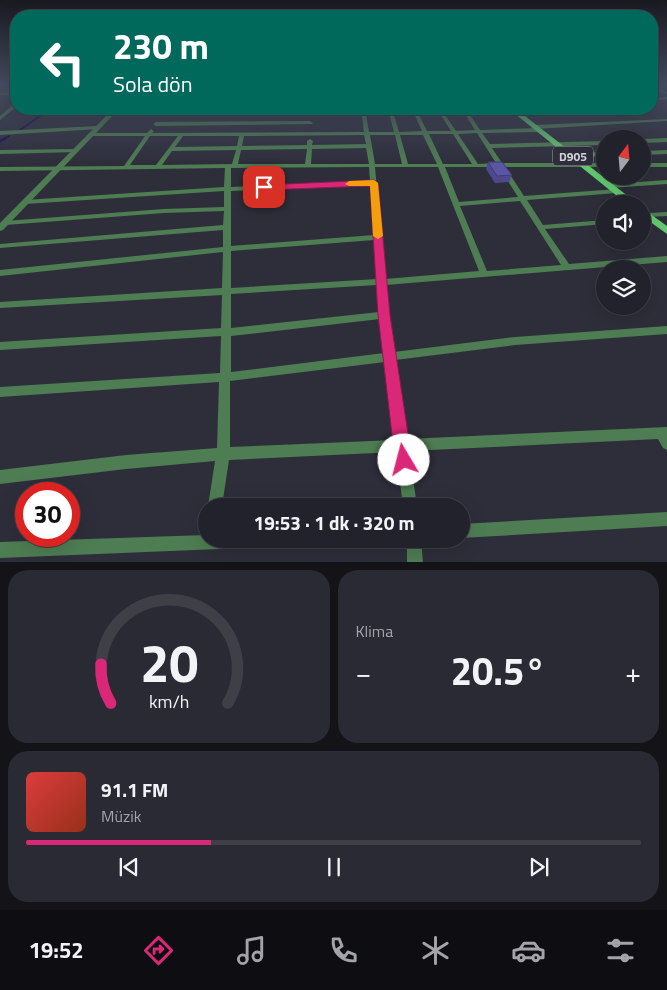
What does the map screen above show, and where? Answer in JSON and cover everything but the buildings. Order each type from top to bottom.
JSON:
[{"type":"main road","name":"D905","points":[[521,116],[622,195]]},
{"type":"main road","points":[[651,219],[667,230]]},
{"type":"street","points":[[3,226],[110,115]]},
{"type":"street","points":[[127,166],[162,115]]},
{"type":"street","points":[[308,166],[309,115]]},
{"type":"street","points":[[365,115],[374,183],[384,315],[409,498]]},
{"type":"street","points":[[392,115],[406,166]]},
{"type":"street","points":[[417,115],[441,166],[484,274]]},
{"type":"street","points":[[442,115],[476,166]]},
{"type":"street","points":[[468,115],[566,268]]},
{"type":"street","points":[[521,116],[529,115]]},
{"type":"street","points":[[90,135],[479,132],[667,120]]},
{"type":"street","points":[[156,124],[310,122]]},
{"type":"street","points":[[0,133],[97,128]]},
{"type":"street","points":[[158,166],[182,134]]},
{"type":"street","points":[[216,498],[222,454],[227,332],[225,291],[227,189],[231,166],[239,148],[242,134]]},
{"type":"street","points":[[651,141],[667,140]]},
{"type":"street","points":[[489,146],[559,146],[596,144]]},
{"type":"street","points":[[171,149],[369,146]]},
{"type":"street","points":[[0,152],[75,151]]},
{"type":"street","points":[[651,152],[667,152]]},
{"type":"street","points":[[571,155],[596,154]]},
{"type":"street","points":[[651,165],[667,165]]},
{"type":"street","points":[[0,169],[127,166],[596,166]]},
{"type":"street","points":[[456,204],[523,199],[667,182]]},
{"type":"street","points":[[25,202],[227,189],[374,183]]},
{"type":"street","points":[[3,226],[164,211],[227,210]]},
{"type":"street","points":[[651,216],[667,214]]},
{"type":"street","points":[[541,227],[596,223]]},
{"type":"street","points":[[0,246],[227,227]]},
{"type":"street","points":[[0,273],[378,237]]},
{"type":"street","points":[[0,305],[382,282],[667,259]]},
{"type":"street","points":[[0,346],[227,332],[384,315]]},
{"type":"street","points":[[0,392],[225,378],[515,342],[667,330]]},
{"type":"street","points":[[0,477],[126,462],[222,454],[402,445],[665,437]]},
{"type":"street","points":[[470,530],[667,519]]},
{"type":"street","points":[[0,550],[198,541]]},
{"type":"street","points":[[414,548],[415,562]]},
{"type":"waterway","points":[[20,130],[41,115]]},
{"type":"waterway","points":[[4,139],[9,136]]},
{"type":"waterway","points":[[0,141],[4,139]]},
{"type":"slow traffic","points":[[349,184],[374,183],[378,236]]},
{"type":"route","points":[[264,187],[374,183],[384,315],[404,460]]}]
